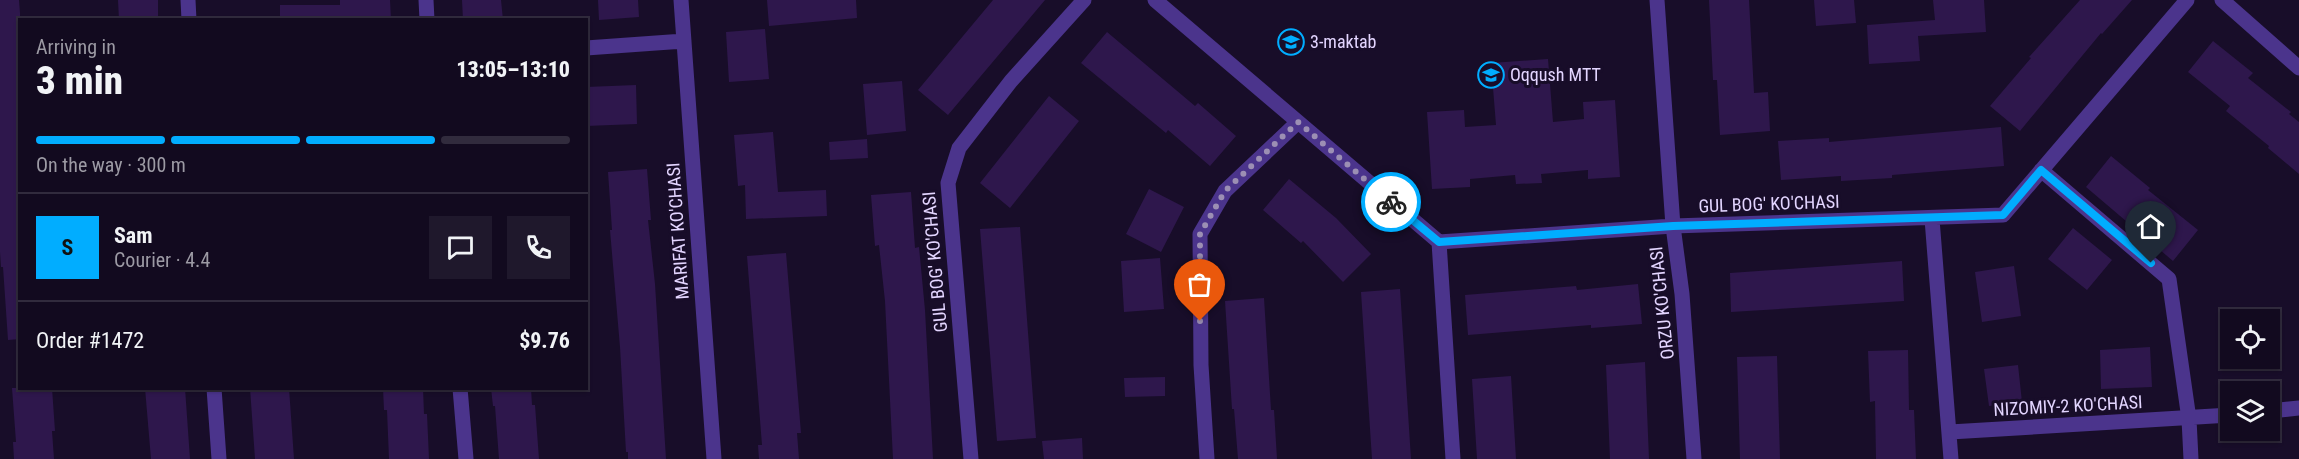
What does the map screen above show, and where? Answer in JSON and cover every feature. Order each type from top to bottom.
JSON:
[{"type":"street","points":[[188,0],[189,18]]},
{"type":"street","points":[[426,0],[427,18]]},
{"type":"street","name":"MARIFAT KO'CHASI","points":[[681,0],[714,459]]},
{"type":"street","name":"GUL BOG' KO'CHASI","points":[[971,459],[948,183],[959,148],[1011,81],[1084,0]]},
{"type":"street","points":[[1155,0],[1439,242],[1453,459]]},
{"type":"street","name":"ORZU KO'CHASI","points":[[1657,0],[1673,226],[1682,294],[1694,459]]},
{"type":"street","name":"GUL BOG' KO'CHASI","points":[[1439,242],[1673,226],[2003,215],[2187,0]]},
{"type":"street","points":[[2222,0],[2299,68]]},
{"type":"street","points":[[588,48],[684,41]]},
{"type":"street","points":[[1207,459],[1201,365],[1200,234],[1225,191],[1298,122]]},
{"type":"street","points":[[2041,170],[2169,279],[2189,419],[2191,459]]},
{"type":"street","points":[[1932,219],[1952,459]]},
{"type":"street","points":[[214,390],[219,459]]},
{"type":"street","points":[[460,390],[466,459]]},
{"type":"street","points":[[2280,410],[2299,408]]},
{"type":"street","name":"NIZOMIY-2 KO'CHASI","points":[[1950,432],[2220,416]]},
{"type":"building","points":[[0,0],[19,0],[18,339],[8,340],[0,252]]},
{"type":"building","points":[[118,0],[158,0],[158,18],[119,18]]},
{"type":"building","points":[[340,0],[390,0],[391,18],[280,18],[280,5],[340,5]]},
{"type":"building","points":[[462,0],[501,0],[503,18],[463,18]]},
{"type":"building","points":[[598,0],[638,0],[639,17],[599,20]]},
{"type":"building","points":[[767,0],[856,0],[857,18],[769,26]]},
{"type":"building","points":[[993,0],[1045,0],[948,115],[918,90]]},
{"type":"building","points":[[1709,0],[1749,0],[1754,93],[1768,92],[1770,131],[1720,135],[1717,80],[1713,80]]},
{"type":"building","points":[[1814,0],[1854,0],[1856,23],[1816,26]]},
{"type":"building","points":[[1933,0],[1984,0],[1986,32],[1918,36],[1920,61],[1869,64],[1867,25],[1935,20]]},
{"type":"building","points":[[2080,0],[2132,0],[2101,33],[2020,131],[1990,106],[2031,58],[2029,57]]},
{"type":"building","points":[[765,29],[769,79],[729,82],[726,32]]},
{"type":"building","points":[[1107,32],[1195,106],[1198,103],[1236,136],[1210,166],[1168,130],[1166,133],[1081,63]]},
{"type":"building","points":[[2213,41],[2253,73],[2248,78],[2291,112],[2289,114],[2299,122],[2299,174],[2226,111],[2230,106],[2188,72]]},
{"type":"building","points":[[1548,59],[1553,122],[1584,119],[1583,102],[1615,100],[1620,177],[1588,179],[1588,170],[1541,174],[1542,183],[1516,184],[1515,175],[1470,179],[1470,187],[1432,189],[1427,112],[1464,110],[1465,127],[1496,125],[1491,63]]},
{"type":"building","points":[[902,81],[906,131],[867,135],[863,84]]},
{"type":"building","points":[[636,85],[637,124],[588,126],[588,87]]},
{"type":"building","points":[[1049,96],[1079,121],[1010,208],[980,183]]},
{"type":"building","points":[[2001,127],[2004,166],[1892,175],[1892,178],[1841,181],[1841,176],[1781,180],[1778,141],[1829,138],[1829,142]]},
{"type":"building","points":[[773,132],[778,192],[826,190],[827,216],[746,219],[745,185],[738,186],[734,135]]},
{"type":"building","points":[[867,139],[868,158],[830,160],[829,142]]},
{"type":"building","points":[[2111,156],[2150,188],[2148,190],[2198,230],[2173,261],[2086,187]]},
{"type":"building","points":[[647,169],[651,220],[648,220],[655,284],[666,459],[628,459],[610,230],[612,230],[608,172]]},
{"type":"building","points":[[1289,179],[1336,218],[1371,254],[1343,282],[1303,241],[1301,243],[1263,210]]},
{"type":"building","points":[[1149,189],[1184,207],[1161,252],[1126,234]]},
{"type":"building","points":[[911,192],[915,248],[919,247],[925,310],[933,459],[893,459],[885,301],[879,245],[875,246],[871,195]]},
{"type":"building","points":[[1020,227],[1036,438],[997,441],[980,229]]},
{"type":"building","points":[[2073,228],[2112,260],[2087,290],[2048,259]]},
{"type":"building","points":[[786,253],[801,433],[797,433],[799,459],[759,459],[758,445],[762,445],[747,256]]},
{"type":"building","points":[[1160,258],[1164,309],[1124,312],[1121,261]]},
{"type":"building","points":[[1902,261],[1904,301],[1731,312],[1730,273]]},
{"type":"building","points":[[2014,266],[2021,316],[1982,322],[1975,272]]},
{"type":"building","points":[[1638,284],[1642,324],[1591,328],[1591,325],[1468,335],[1465,295],[1576,286],[1577,290]]},
{"type":"building","points":[[1400,289],[1411,459],[1372,459],[1361,292]]},
{"type":"building","points":[[1264,298],[1271,410],[1274,410],[1277,459],[1238,459],[1234,409],[1232,409],[1225,301]]},
{"type":"building","points":[[2150,347],[2152,387],[2101,389],[2100,350]]},
{"type":"building","points":[[1908,350],[1909,410],[1914,410],[1916,459],[1876,459],[1875,401],[1870,402],[1868,351]]},
{"type":"building","points":[[1777,356],[1780,459],[1740,459],[1737,357]]},
{"type":"building","points":[[1645,362],[1649,459],[1610,459],[1606,365]]},
{"type":"building","points":[[2018,365],[2022,402],[1989,406],[1984,369]]},
{"type":"building","points":[[1511,376],[1516,459],[1477,459],[1472,379]]},
{"type":"building","points":[[1165,377],[1165,396],[1125,397],[1124,378]]},
{"type":"building","points":[[12,388],[52,390],[54,459],[14,459],[13,442],[16,442]]},
{"type":"building","points":[[145,390],[185,390],[190,459],[151,459]]},
{"type":"building","points":[[250,390],[289,390],[294,459],[255,459]]},
{"type":"building","points":[[383,390],[423,390],[424,414],[427,414],[429,459],[389,459],[387,410],[384,410]]},
{"type":"building","points":[[491,390],[531,390],[532,405],[535,405],[539,459],[499,459],[495,406],[493,406]]},
{"type":"building","points":[[1082,438],[1083,459],[1044,459],[1042,441]]},
{"type":"way so far","points":[[1200,321],[1200,234],[1225,191],[1298,122],[1391,202]]},
{"type":"place","name":"3-maktab","points":[[1291,42]]},
{"type":"place","name":"Oqqush MTT","points":[[1491,75]]},
{"type":"route","points":[[1391,202],[1439,242],[1673,226],[1932,219],[2003,215],[2041,170],[2151,263]]}]
